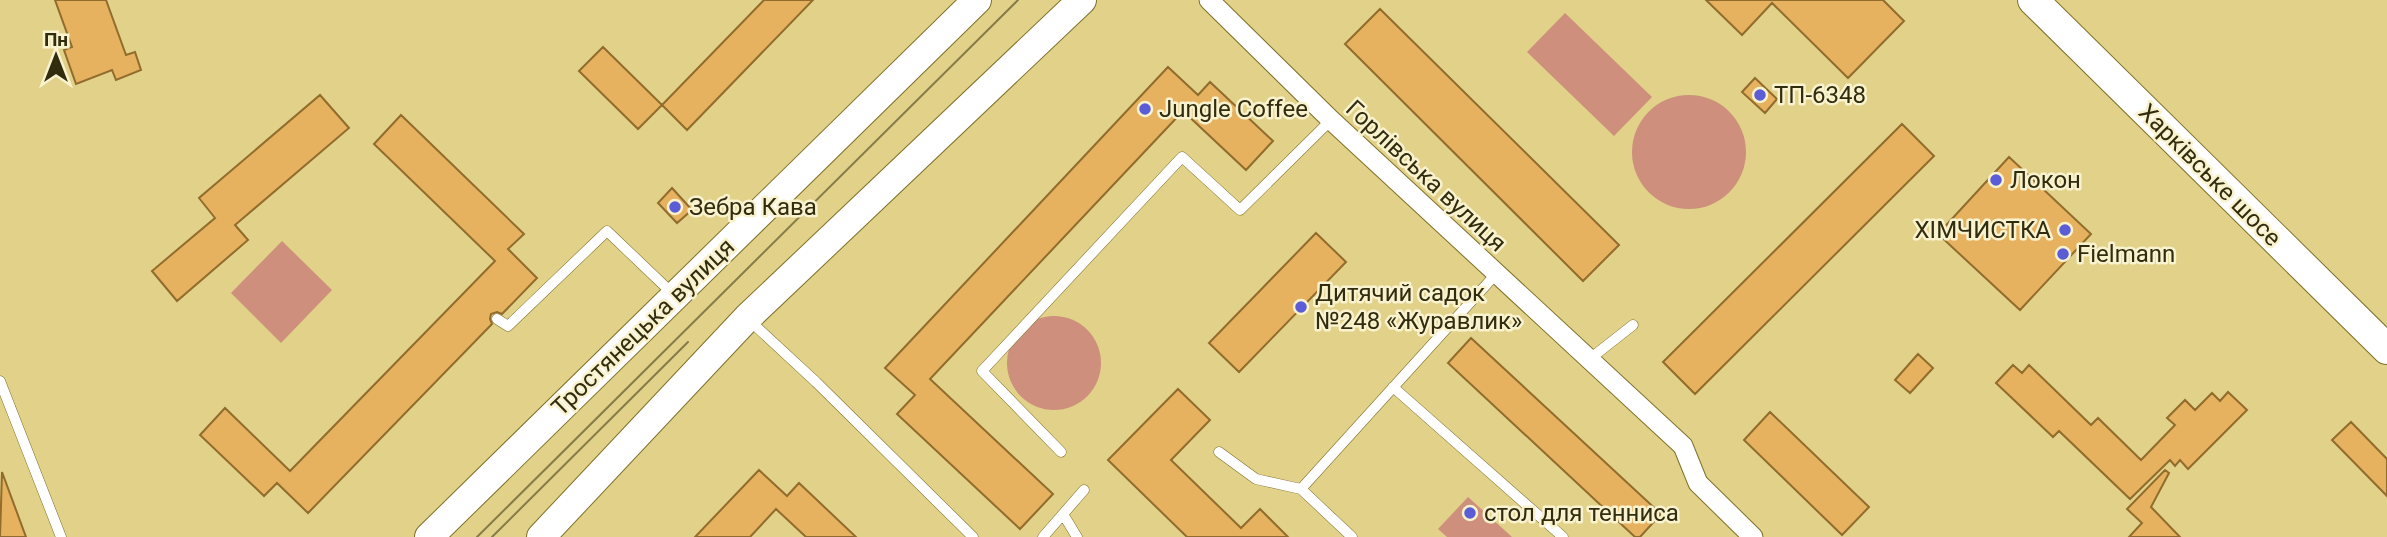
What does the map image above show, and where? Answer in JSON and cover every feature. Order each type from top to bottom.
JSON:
[{"type":"main road","name":"Тростянецька вулиця","points":[[429,537],[977,0]]},
{"type":"main road","points":[[541,537],[747,318],[1082,0]]},
{"type":"main road","name":"Харківське шосе","points":[[2033,0],[2387,349]]},
{"type":"street","name":"Горлівська вулиця","points":[[1209,0],[1331,120],[1683,446],[1698,483],[1753,537]]},
{"type":"lane","points":[[1061,452],[982,371],[1182,157],[1240,210],[1331,120]]},
{"type":"lane","points":[[497,319],[508,326],[607,231],[675,296]]},
{"type":"lane","points":[[1301,489],[1496,274]]},
{"type":"lane","points":[[747,318],[808,374],[973,537]]},
{"type":"lane","points":[[1591,358],[1633,325]]},
{"type":"lane","points":[[0,381],[61,537]]},
{"type":"lane","points":[[1393,387],[1563,537]]},
{"type":"lane","points":[[1219,452],[1256,479],[1301,489],[1352,537]]},
{"type":"lane","points":[[1043,537],[1083,490]]},
{"type":"lane","points":[[1063,514],[1077,537]]},
{"type":"shaded area","points":[[1565,13],[1652,97],[1614,136],[1527,52]]},
{"type":"shaded area","points":[[1689,95],[1711,99],[1730,111],[1742,130],[1746,152],[1742,174],[1730,193],[1711,205],[1689,209],[1667,205],[1648,193],[1636,174],[1632,152],[1636,130],[1648,111],[1667,99]]},
{"type":"shaded area","points":[[282,241],[332,290],[281,343],[231,293]]},
{"type":"shaded area","points":[[1054,316],[1072,319],[1087,330],[1098,345],[1101,363],[1098,381],[1087,396],[1072,407],[1054,410],[1036,407],[1021,396],[1010,381],[1007,363],[1010,345],[1021,330],[1036,319]]},
{"type":"shaded area","name":"стол для тенниса","points":[[1468,497],[1512,537],[1447,537],[1438,529]]},
{"type":"building","points":[[55,0],[106,0],[126,55],[135,52],[141,70],[116,80],[112,70],[76,84],[64,50],[72,47]]},
{"type":"building","points":[[764,0],[813,0],[687,130],[662,105]]},
{"type":"building","points":[[1706,0],[1883,0],[1904,21],[1848,78],[1772,3],[1742,35]]},
{"type":"building","points":[[1380,9],[1619,245],[1583,281],[1345,44]]},
{"type":"building","points":[[603,47],[662,105],[638,129],[579,71]]},
{"type":"building","points":[[1168,67],[1198,95],[1210,82],[1273,141],[1246,170],[1183,111],[930,379],[1053,494],[1020,529],[897,414],[915,395],[885,368]]},
{"type":"building","name":"ТП-6348","points":[[1755,78],[1777,99],[1765,113],[1742,92]]},
{"type":"building","points":[[320,95],[349,128],[235,225],[248,240],[177,301],[152,271],[215,218],[199,198]]},
{"type":"building","points":[[401,115],[524,234],[508,249],[537,278],[502,314],[491,314],[492,324],[308,513],[277,483],[264,496],[200,435],[225,408],[290,471],[495,261],[374,144]]},
{"type":"building","points":[[1902,124],[1934,156],[1695,394],[1663,362]]},
{"type":"building","points":[[2009,157],[2091,234],[2020,310],[1938,234]]},
{"type":"building","points":[[672,188],[692,210],[677,223],[658,203]]},
{"type":"building","points":[[1316,233],[1346,262],[1239,372],[1209,343]]},
{"type":"building","points":[[1471,338],[1661,514],[1640,537],[1635,537],[1448,363]]},
{"type":"building","points":[[1918,354],[1933,368],[1910,393],[1895,380]]},
{"type":"building","points":[[2013,365],[2022,373],[2029,365],[2091,425],[2098,418],[2141,460],[2175,425],[2167,418],[2185,400],[2195,410],[2212,393],[2220,401],[2228,392],[2247,410],[2188,469],[2180,460],[2175,466],[2170,460],[2130,499],[2059,431],[2053,437],[1996,383]]},
{"type":"building","points":[[1178,389],[1210,420],[1171,460],[1241,528],[1260,509],[1288,537],[1187,537],[1108,460]]},
{"type":"building","points":[[1770,412],[1869,507],[1842,535],[1744,440]]},
{"type":"building","points":[[2351,422],[2387,459],[2387,496],[2332,440]]},
{"type":"building","points":[[759,470],[787,496],[799,483],[856,537],[806,537],[776,509],[750,537],[695,537]]},
{"type":"building","points":[[2165,470],[2169,473],[2151,507],[2180,537],[2129,537],[2142,523],[2127,509]]},
{"type":"building","points":[[2,472],[26,537],[0,537]]},
{"type":"tram line","points":[[477,537],[1018,0]]},
{"type":"tram line","points":[[492,537],[688,342]]},
{"type":"place","name":"ТП-6348","points":[[1760,95]]},
{"type":"place","name":"Jungle Coffee","points":[[1145,109]]},
{"type":"place","name":"Локон","points":[[1996,180]]},
{"type":"place","name":"Зебра Кава","points":[[675,207]]},
{"type":"place","name":"ХІМЧИСТКА","points":[[2065,230]]},
{"type":"place","name":"Fielmann","points":[[2063,254]]},
{"type":"place","name":"Дитячий садок №248 «Журавлик»","points":[[1301,307]]},
{"type":"place","name":"стол для тенниса","points":[[1470,513]]}]
